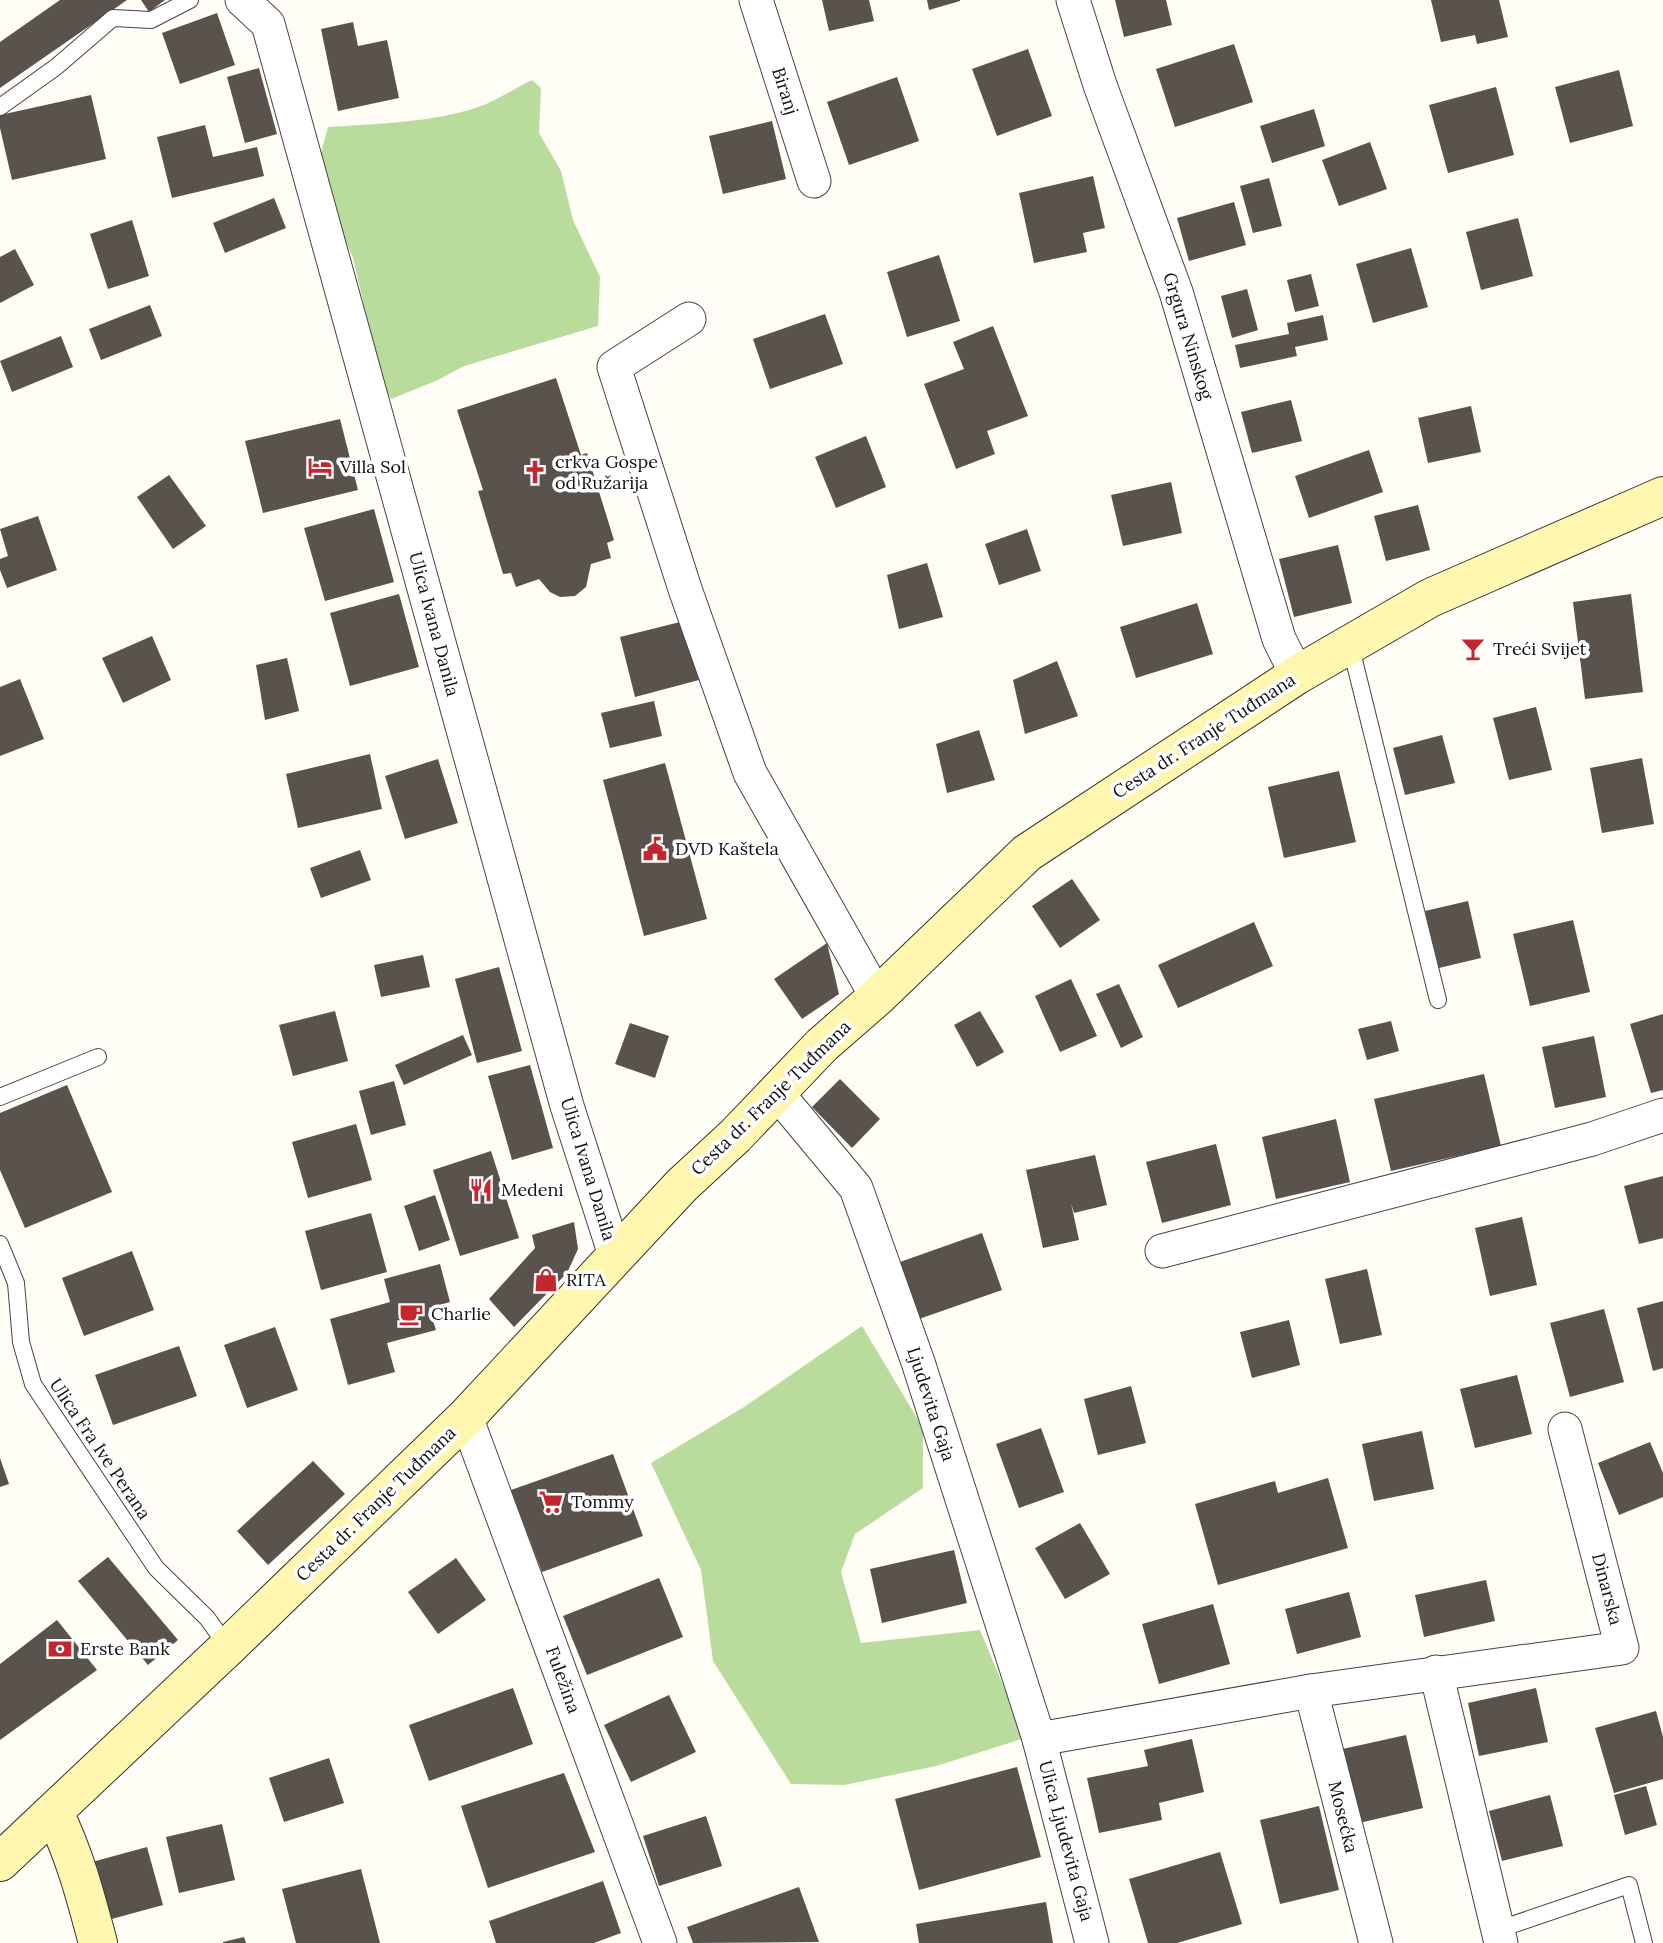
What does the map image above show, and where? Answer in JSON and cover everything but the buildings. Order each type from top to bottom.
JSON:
[{"type":"main road","name":"Cesta dr. Franje Tuđmana","points":[[0,1862],[466,1417],[682,1185],[735,1136],[822,1045],[877,997],[1027,853],[1297,675],[1430,598],[1663,496]]},
{"type":"main road","points":[[54,1813],[78,1869],[98,1943]]},
{"type":"street","name":"Ulica Ivana Danila","points":[[242,0],[268,24],[567,1106],[615,1255]]},
{"type":"street","name":"Biranj","points":[[756,0],[814,181]]},
{"type":"street","name":"Grgura Ninskog","points":[[1073,0],[1100,85],[1176,292],[1279,639],[1297,675]]},
{"type":"street","points":[[689,319],[614,367],[685,589],[750,773],[877,997]]},
{"type":"street","name":"Ljudevita Gaja","points":[[777,1093],[856,1188],[918,1362],[1039,1739]]},
{"type":"street","points":[[1162,1251],[1592,1139],[1663,1115]]},
{"type":"street","name":"Fuležina","points":[[466,1417],[660,1943]]},
{"type":"street","name":"Dinarska","points":[[1039,1739],[1311,1691],[1622,1647],[1565,1429]]},
{"type":"street","points":[[1436,1672],[1499,1936]]},
{"type":"street","name":"Mosećka","points":[[1311,1691],[1376,1943]]},
{"type":"street","name":"Ulica Ljudevita Gaja","points":[[1039,1739],[1092,1943]]},
{"type":"lane","points":[[0,107],[56,67],[113,18],[151,20],[190,0]]},
{"type":"lane","points":[[1350,644],[1438,1000]]},
{"type":"lane","points":[[0,1097],[98,1057]]},
{"type":"lane","name":"Ulica Fra Ive Perana","points":[[0,1244],[16,1283],[21,1342],[33,1384],[156,1568],[207,1618],[228,1647]]},
{"type":"lane","points":[[1499,1936],[1629,1885],[1644,1943]]},
{"type":"green space","points":[[532,80],[541,88],[539,133],[561,171],[573,220],[600,277],[598,326],[464,366],[391,399],[382,382],[353,258],[316,171],[328,127],[407,121],[467,111]]},
{"type":"green space","points":[[862,1326],[923,1428],[923,1488],[855,1534],[841,1572],[861,1643],[980,1630],[1025,1738],[936,1766],[844,1785],[791,1784],[713,1661],[701,1570],[651,1463],[744,1407]]},
{"type":"place","name":"Villa Sol","points":[[320,467]]},
{"type":"place","name":"crkva Gospe od Ružarija","points":[[535,472]]},
{"type":"place","name":"Treći Svijet","points":[[1473,649]]},
{"type":"place","name":"DVD Kaštela","points":[[655,849]]},
{"type":"place","name":"Medeni","points":[[481,1190]]},
{"type":"place","name":"RITA","points":[[546,1280]]},
{"type":"place","name":"Charlie","points":[[411,1314]]},
{"type":"place","name":"Tommy","points":[[551,1502]]},
{"type":"place","name":"Erste Bank","points":[[60,1649]]}]
